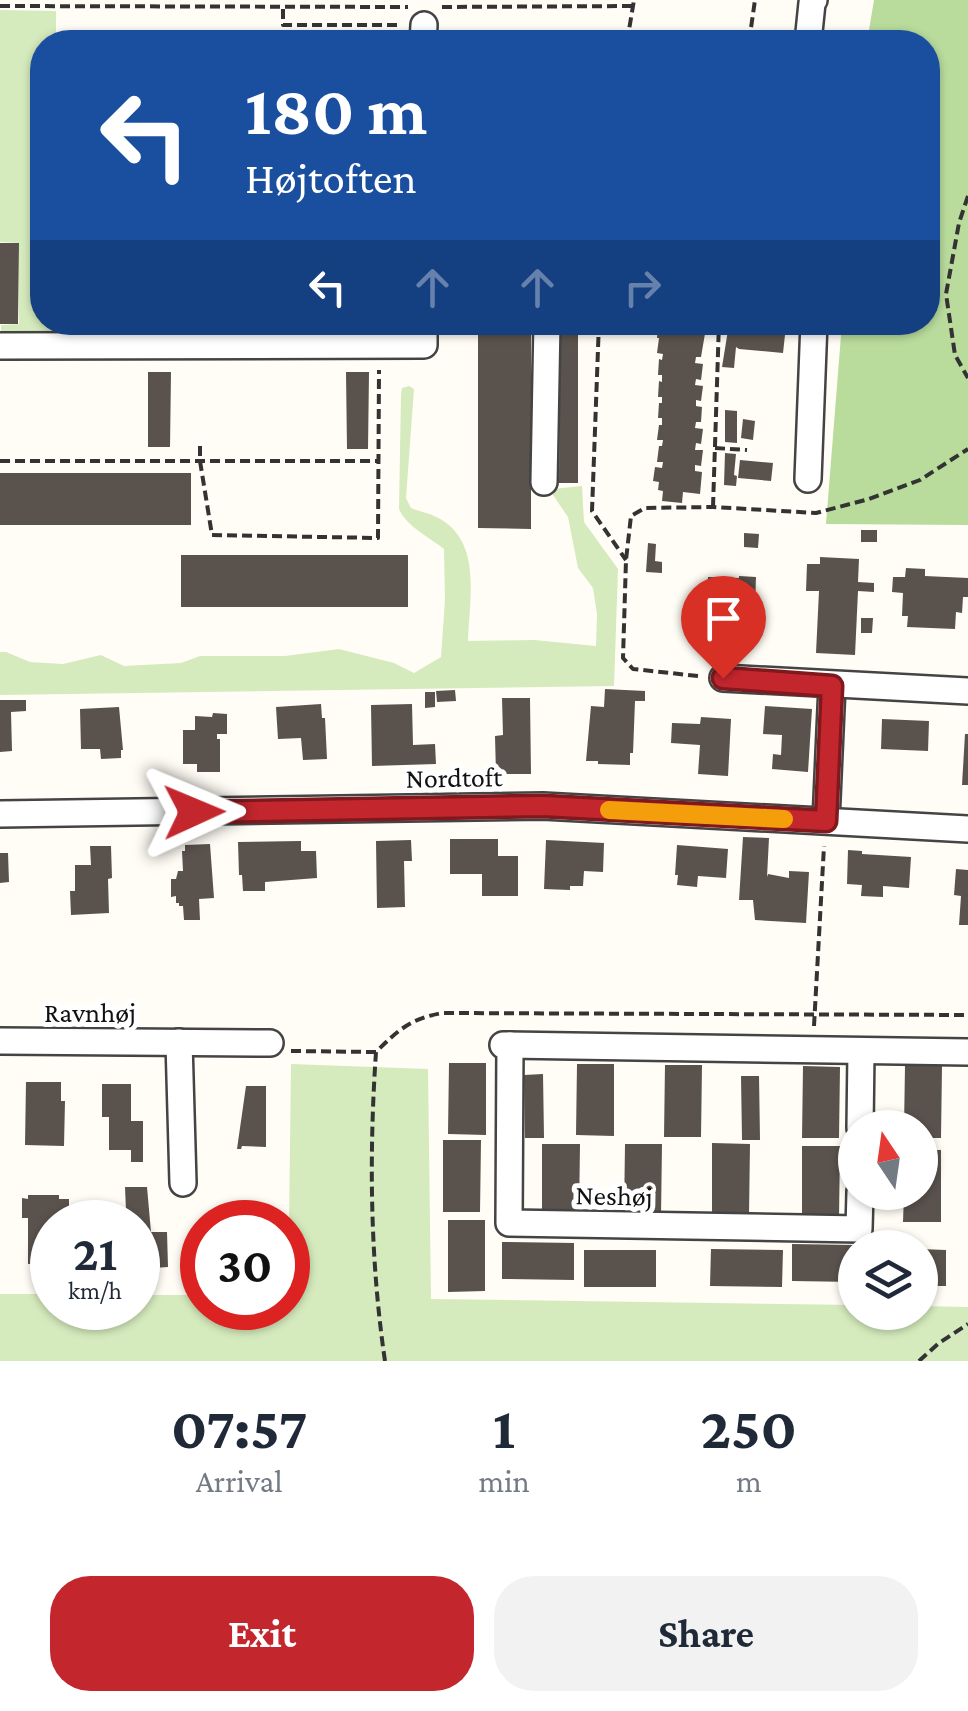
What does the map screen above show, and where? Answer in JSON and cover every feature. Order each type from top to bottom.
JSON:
[{"type":"street","points":[[809,30],[814,0]]},
{"type":"street","points":[[0,346],[424,345],[424,335]]},
{"type":"street","points":[[544,482],[547,335]]},
{"type":"street","points":[[808,479],[814,335]]},
{"type":"street","points":[[723,678],[968,691]]},
{"type":"street","points":[[826,821],[832,686]]},
{"type":"street","name":"Nordtoft","points":[[0,814],[543,806],[968,829]]},
{"type":"street","name":"Ravnhøj","points":[[0,1041],[270,1043]]},
{"type":"street","points":[[179,1042],[183,1183]]},
{"type":"street","name":"Neshøj","points":[[860,1210],[859,1229],[509,1223],[507,1045],[968,1052]]},
{"type":"street","points":[[860,1110],[861,1051]]},
{"type":"path","points":[[751,30],[755,0]]},
{"type":"path","points":[[0,6],[259,3],[428,20]]},
{"type":"path","points":[[282,7],[283,24],[428,20],[633,3],[629,30]]},
{"type":"path","points":[[968,196],[946,294],[954,355],[968,378]]},
{"type":"path","points":[[599,335],[592,511],[626,560]]},
{"type":"path","points":[[713,507],[719,335]]},
{"type":"path","points":[[200,446],[212,536],[378,538],[379,345]]},
{"type":"path","points":[[715,448],[747,450]]},
{"type":"path","points":[[723,678],[633,670],[622,658],[631,516],[644,508],[713,507],[816,513],[920,480],[968,449]]},
{"type":"path","points":[[0,461],[378,462]]},
{"type":"path","points":[[826,821],[814,1014],[968,1014]]},
{"type":"path","points":[[270,1043],[279,1051],[376,1052]]},
{"type":"path","points":[[919,1361],[968,1324]]},
{"type":"green space","points":[[874,0],[968,0],[968,525],[826,524],[841,335],[940,335],[940,30],[869,30]]},
{"type":"green space","points":[[0,10],[56,11],[56,30],[30,30],[30,333],[1,333],[1,325],[19,324],[19,243],[0,242]]},
{"type":"green space","points":[[402,388],[414,389],[406,498],[411,508],[442,520],[463,544],[471,592],[468,641],[534,640],[596,646],[593,588],[578,568],[568,517],[553,495],[553,489],[582,486],[584,522],[618,569],[614,686],[0,695],[0,652],[30,662],[63,664],[101,655],[124,666],[181,663],[200,656],[285,656],[339,649],[394,663],[414,673],[441,657],[444,549],[413,526],[399,509],[401,395]]},
{"type":"green space","points":[[291,1064],[428,1069],[431,1299],[838,1305],[838,1330],[938,1330],[938,1306],[968,1307],[968,1361],[0,1361],[0,1294],[30,1294],[30,1330],[160,1330],[160,1295],[180,1295],[180,1330],[310,1330],[310,1200],[289,1200]]},
{"type":"building","points":[[0,243],[19,243],[18,324],[0,324]]},
{"type":"building","points":[[478,335],[531,335],[531,529],[478,528]]},
{"type":"building","points":[[560,335],[578,335],[578,483],[559,483]]},
{"type":"building","points":[[705,335],[701,357],[696,357],[695,363],[703,364],[701,380],[696,379],[695,385],[703,386],[701,401],[696,400],[696,406],[702,407],[701,422],[696,422],[695,428],[703,429],[701,444],[696,443],[695,450],[703,450],[701,466],[695,465],[695,471],[702,472],[700,494],[683,492],[682,503],[662,501],[659,482],[653,481],[655,467],[662,468],[663,462],[657,462],[663,440],[657,440],[662,425],[662,418],[658,418],[662,397],[658,397],[662,375],[658,375],[663,354],[657,353],[657,338]]},
{"type":"building","points":[[727,335],[785,335],[783,353],[736,347],[734,368],[722,367]]},
{"type":"building","points":[[148,372],[171,372],[170,447],[148,447]]},
{"type":"building","points":[[346,372],[369,372],[368,449],[347,449]]},
{"type":"building","points":[[725,410],[737,411],[737,443],[725,442]]},
{"type":"building","points":[[743,419],[755,421],[753,440],[741,438]]},
{"type":"building","points":[[725,453],[736,454],[736,486],[724,485]]},
{"type":"building","points":[[740,460],[773,463],[771,481],[738,478]]},
{"type":"building","points":[[0,473],[191,473],[191,525],[0,525]]},
{"type":"building","points":[[861,530],[877,530],[877,542],[861,542]]},
{"type":"building","points":[[744,533],[759,534],[758,548],[744,547]]},
{"type":"building","points":[[648,543],[656,544],[655,561],[662,562],[662,573],[646,572]]},
{"type":"building","points":[[181,555],[408,555],[408,607],[181,607]]},
{"type":"building","points":[[820,557],[859,559],[858,582],[874,583],[874,592],[858,591],[855,655],[816,653],[819,591],[806,591],[807,564],[820,564]]},
{"type":"building","points":[[906,568],[925,569],[925,576],[968,578],[968,597],[963,597],[962,613],[956,612],[955,629],[907,627],[908,616],[902,616],[903,593],[892,592],[893,577],[905,577]]},
{"type":"building","points":[[708,577],[756,577],[755,605],[740,604],[738,648],[705,647]]},
{"type":"building","points":[[861,618],[873,618],[872,633],[861,633]]},
{"type":"building","points":[[605,689],[645,691],[645,701],[635,701],[630,765],[586,761],[591,706],[604,707]]},
{"type":"building","points":[[455,690],[456,701],[437,702],[436,691]]},
{"type":"building","points":[[425,692],[435,692],[435,707],[425,708]]},
{"type":"building","points":[[502,698],[530,698],[531,774],[496,774],[495,736],[503,735]]},
{"type":"building","points":[[0,700],[26,700],[26,711],[11,712],[12,751],[0,752]]},
{"type":"building","points":[[321,704],[327,759],[303,760],[301,738],[278,739],[276,707]]},
{"type":"building","points":[[412,704],[413,745],[435,744],[436,764],[372,766],[371,705]]},
{"type":"building","points":[[765,706],[812,709],[808,772],[772,769],[773,754],[781,755],[782,735],[763,734]]},
{"type":"building","points":[[119,707],[121,758],[101,759],[100,749],[81,749],[80,709]]},
{"type":"building","points":[[213,713],[227,714],[227,734],[217,734],[220,772],[197,772],[197,764],[183,764],[183,730],[195,730],[195,716],[212,717]]},
{"type":"building","points":[[701,717],[731,719],[728,776],[698,774],[700,745],[671,743],[672,723],[700,724]]},
{"type":"building","points":[[882,719],[929,721],[928,751],[881,749]]},
{"type":"building","points":[[965,734],[968,785],[962,785]]},
{"type":"building","points":[[743,837],[769,838],[767,877],[768,874],[789,878],[789,871],[809,872],[806,923],[755,920],[753,900],[739,900]]},
{"type":"building","points":[[450,839],[498,839],[498,856],[518,856],[518,896],[482,896],[482,874],[450,874]]},
{"type":"building","points":[[411,840],[412,861],[404,861],[405,907],[377,908],[376,841]]},
{"type":"building","points":[[546,840],[604,843],[603,872],[584,871],[583,886],[570,886],[570,890],[544,889]]},
{"type":"building","points":[[301,841],[301,851],[316,851],[317,878],[265,882],[265,891],[243,891],[238,842]]},
{"type":"building","points":[[210,844],[214,898],[199,899],[200,920],[184,920],[183,906],[176,903],[176,896],[171,897],[171,879],[183,871],[185,845]]},
{"type":"building","points":[[677,845],[728,849],[726,878],[698,876],[697,887],[677,885]]},
{"type":"building","points":[[90,846],[111,846],[109,913],[71,915],[75,865],[91,865]]},
{"type":"building","points":[[848,850],[911,857],[909,888],[883,886],[883,897],[861,896],[862,885],[847,884]]},
{"type":"building","points":[[0,853],[8,853],[9,882],[0,883]]},
{"type":"building","points":[[956,869],[968,870],[968,925],[959,925],[961,896],[954,895]]},
{"type":"building","points":[[449,1063],[486,1063],[486,1135],[448,1134]]},
{"type":"building","points":[[577,1064],[614,1064],[614,1136],[576,1135]]},
{"type":"building","points":[[665,1065],[702,1065],[701,1137],[664,1137]]},
{"type":"building","points":[[803,1066],[840,1067],[838,1138],[802,1138]]},
{"type":"building","points":[[905,1066],[942,1066],[941,1138],[938,1110],[904,1110]]},
{"type":"building","points":[[543,1074],[544,1138],[525,1138],[524,1075]]},
{"type":"building","points":[[741,1076],[759,1076],[760,1140],[742,1140]]},
{"type":"building","points":[[26,1082],[61,1082],[61,1101],[65,1101],[64,1146],[25,1145]]},
{"type":"building","points":[[102,1084],[131,1084],[131,1121],[143,1121],[143,1162],[131,1162],[131,1150],[109,1150],[109,1117],[102,1117]]},
{"type":"building","points":[[246,1086],[266,1086],[266,1147],[237,1149]]},
{"type":"building","points":[[443,1140],[481,1140],[480,1212],[443,1212]]},
{"type":"building","points":[[712,1143],[750,1144],[749,1215],[712,1215]]},
{"type":"building","points":[[542,1144],[580,1144],[579,1216],[542,1215]]},
{"type":"building","points":[[625,1144],[662,1144],[661,1216],[624,1216]]},
{"type":"building","points":[[802,1146],[838,1146],[839,1218],[802,1218]]},
{"type":"building","points":[[941,1150],[941,1222],[903,1222],[903,1210],[938,1210]]},
{"type":"building","points":[[125,1187],[147,1187],[148,1200],[126,1200]]},
{"type":"building","points":[[28,1195],[59,1195],[59,1199],[69,1199],[30,1200],[30,1264],[28,1218],[22,1218],[22,1198],[28,1199]]},
{"type":"building","points":[[448,1220],[485,1220],[485,1291],[448,1292]]},
{"type":"building","points":[[160,1232],[167,1232],[168,1267],[160,1268]]},
{"type":"building","points":[[502,1242],[574,1243],[574,1280],[502,1279]]},
{"type":"building","points":[[792,1244],[838,1245],[838,1282],[792,1281]]},
{"type":"building","points":[[711,1249],[783,1250],[782,1287],[710,1286]]},
{"type":"building","points":[[584,1250],[656,1250],[656,1287],[584,1287]]},
{"type":"building","points":[[938,1250],[946,1250],[946,1286],[938,1286]]},
{"type":"slow traffic","points":[[609,810],[784,819]]},
{"type":"route","points":[[194,812],[543,806],[826,821],[832,686],[723,678]]}]
